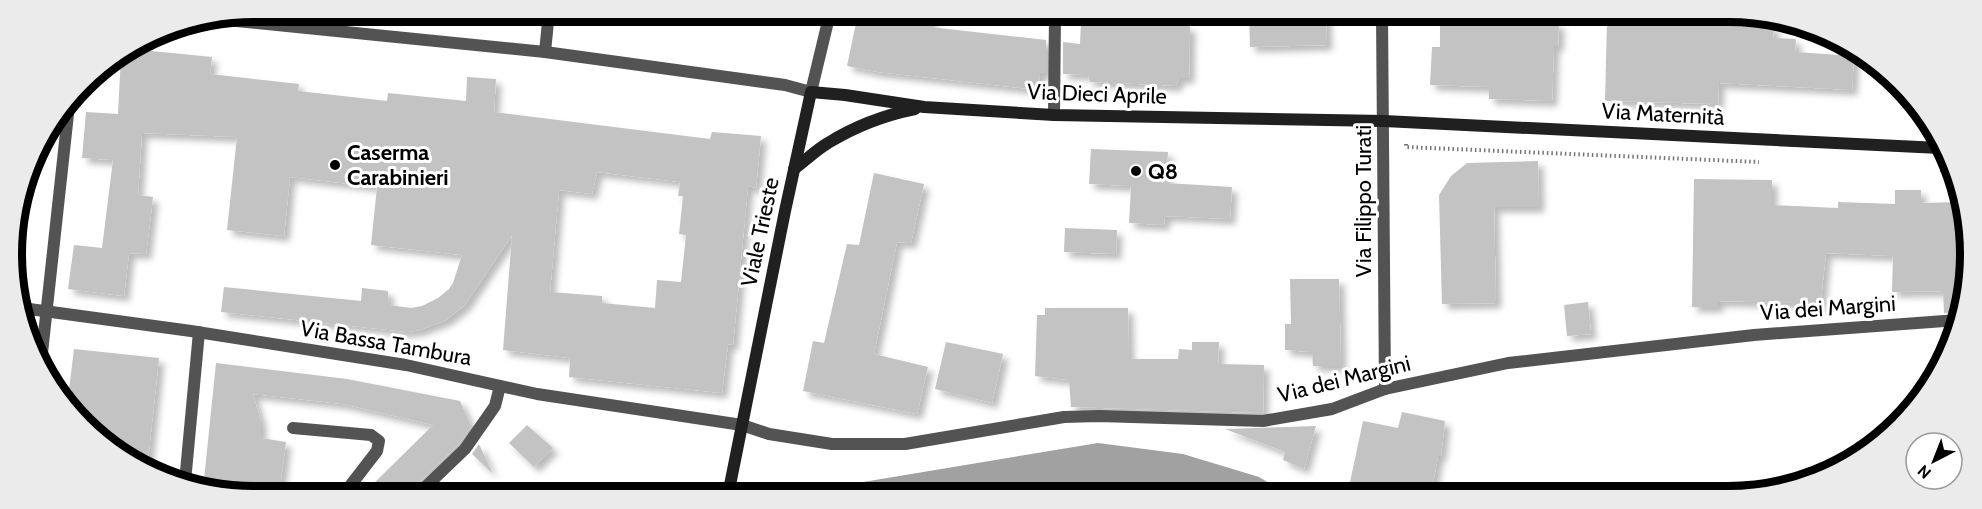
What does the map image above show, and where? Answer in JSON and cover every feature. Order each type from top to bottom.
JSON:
[{"type":"main road","name":"Via Dieci Aprile","points":[[811,92],[924,107],[1054,115],[1384,121]]},
{"type":"main road","name":"Viale Trieste","points":[[730,486],[811,92]]},
{"type":"main road","points":[[795,169],[827,143],[890,114],[924,107]]},
{"type":"main road","name":"Via Maternità","points":[[1384,121],[1933,148]]},
{"type":"street","points":[[250,22],[545,52],[785,85],[811,92]]},
{"type":"street","points":[[545,52],[548,22]]},
{"type":"street","name":"Viale Trieste","points":[[811,92],[828,22]]},
{"type":"street","points":[[1054,115],[1055,22]]},
{"type":"street","name":"Via Filippo Turati","points":[[1383,22],[1385,389]]},
{"type":"street","points":[[43,349],[68,117]]},
{"type":"street","name":"Via Bassa Tambura","points":[[29,309],[199,332],[406,365],[537,394],[742,425]]},
{"type":"street","name":"Via dei Margini","points":[[742,425],[769,434],[832,444],[905,444],[1064,417],[1263,421],[1332,409],[1385,389],[1508,363],[1754,335],[1950,321]]},
{"type":"street","points":[[186,476],[199,332]]},
{"type":"street","points":[[426,486],[465,448],[495,406],[500,386]]},
{"type":"street","points":[[293,428],[371,435],[379,441],[377,452],[350,486]]},
{"type":"shaded area","points":[[1098,443],[1183,454],[1259,477],[1274,486],[839,486]]},
{"type":"building","points":[[856,22],[931,22],[930,27],[1046,40],[1046,73],[1040,73],[1039,90],[878,72],[847,66]]},
{"type":"building","points":[[1081,22],[1124,24],[1124,22],[1147,22],[1190,26],[1189,78],[1179,78],[1176,86],[1090,82],[1088,75],[1063,74],[1063,42],[1080,44]]},
{"type":"building","points":[[1249,22],[1326,22],[1327,45],[1250,47]]},
{"type":"building","points":[[1440,22],[1559,23],[1558,46],[1554,46],[1552,101],[1489,99],[1489,87],[1430,85],[1432,47],[1440,47]]},
{"type":"building","points":[[1607,22],[1767,26],[1774,27],[1773,38],[1796,39],[1795,52],[1846,55],[1854,60],[1852,90],[1719,83],[1718,104],[1605,101]]},
{"type":"building","points":[[145,50],[212,57],[210,74],[299,84],[298,91],[387,101],[388,93],[466,101],[467,77],[496,79],[494,112],[710,139],[712,132],[761,136],[756,188],[748,186],[733,345],[728,344],[722,393],[569,377],[570,358],[503,350],[512,235],[465,305],[446,320],[420,330],[408,332],[221,312],[224,287],[361,301],[362,288],[388,291],[389,305],[411,308],[422,306],[449,289],[462,255],[371,245],[377,187],[290,177],[284,236],[227,230],[237,137],[142,133],[138,195],[153,197],[146,254],[129,253],[124,296],[68,289],[74,245],[102,248],[113,160],[82,158],[86,112],[118,114],[121,65]],"holes":[[[597,172],[680,182],[678,196],[683,196],[679,234],[686,235],[681,282],[657,280],[655,308],[602,303],[602,296],[550,292],[559,190],[592,194]]]},
{"type":"building","points":[[1091,149],[1168,152],[1166,183],[1232,187],[1230,219],[1165,216],[1164,225],[1129,223],[1131,186],[1089,184]]},
{"type":"building","points":[[1538,161],[1539,207],[1494,207],[1496,303],[1442,304],[1439,195],[1451,176],[1467,163]]},
{"type":"building","points":[[874,173],[924,184],[911,243],[897,242],[874,354],[928,367],[917,414],[803,391],[813,341],[824,343],[847,244],[859,245]]},
{"type":"building","points":[[1694,179],[1772,180],[1772,205],[1838,208],[1838,202],[1895,204],[1895,190],[1921,190],[1921,203],[1954,202],[1960,254],[1958,285],[1953,312],[1944,313],[1943,291],[1892,292],[1893,256],[1826,253],[1820,308],[1795,308],[1795,303],[1718,301],[1718,307],[1692,307]]},
{"type":"building","points":[[1065,228],[1117,230],[1116,254],[1064,252]]},
{"type":"building","points":[[1290,279],[1339,279],[1341,366],[1313,366],[1312,352],[1285,350],[1285,324],[1291,324]]},
{"type":"building","points":[[1588,302],[1591,334],[1567,336],[1564,305]]},
{"type":"building","points":[[1045,308],[1128,308],[1129,359],[1178,359],[1179,349],[1192,350],[1192,342],[1219,342],[1218,364],[1264,365],[1263,413],[1071,407],[1069,380],[1035,376],[1037,315],[1045,315]]},
{"type":"building","points":[[946,342],[1003,354],[992,403],[935,389]]},
{"type":"building","points":[[74,349],[159,358],[148,461],[113,439],[90,419],[69,394]]},
{"type":"building","points":[[216,363],[347,379],[460,401],[471,426],[459,444],[415,486],[371,486],[433,425],[343,404],[253,394],[261,422],[261,438],[286,442],[280,486],[204,480]]},
{"type":"building","points":[[1402,412],[1445,421],[1441,456],[1438,456],[1433,486],[1349,486],[1363,421],[1398,428]]},
{"type":"building","points":[[527,425],[553,448],[534,467],[509,443]]},
{"type":"building","points":[[1316,426],[1304,469],[1283,460],[1285,452],[1225,429]]},
{"type":"building","points":[[479,444],[492,472],[472,454]]},
{"type":"place","name":"Caserma Carabinieri","points":[[335,165]]},
{"type":"place","name":"Q8","points":[[1136,171]]}]
